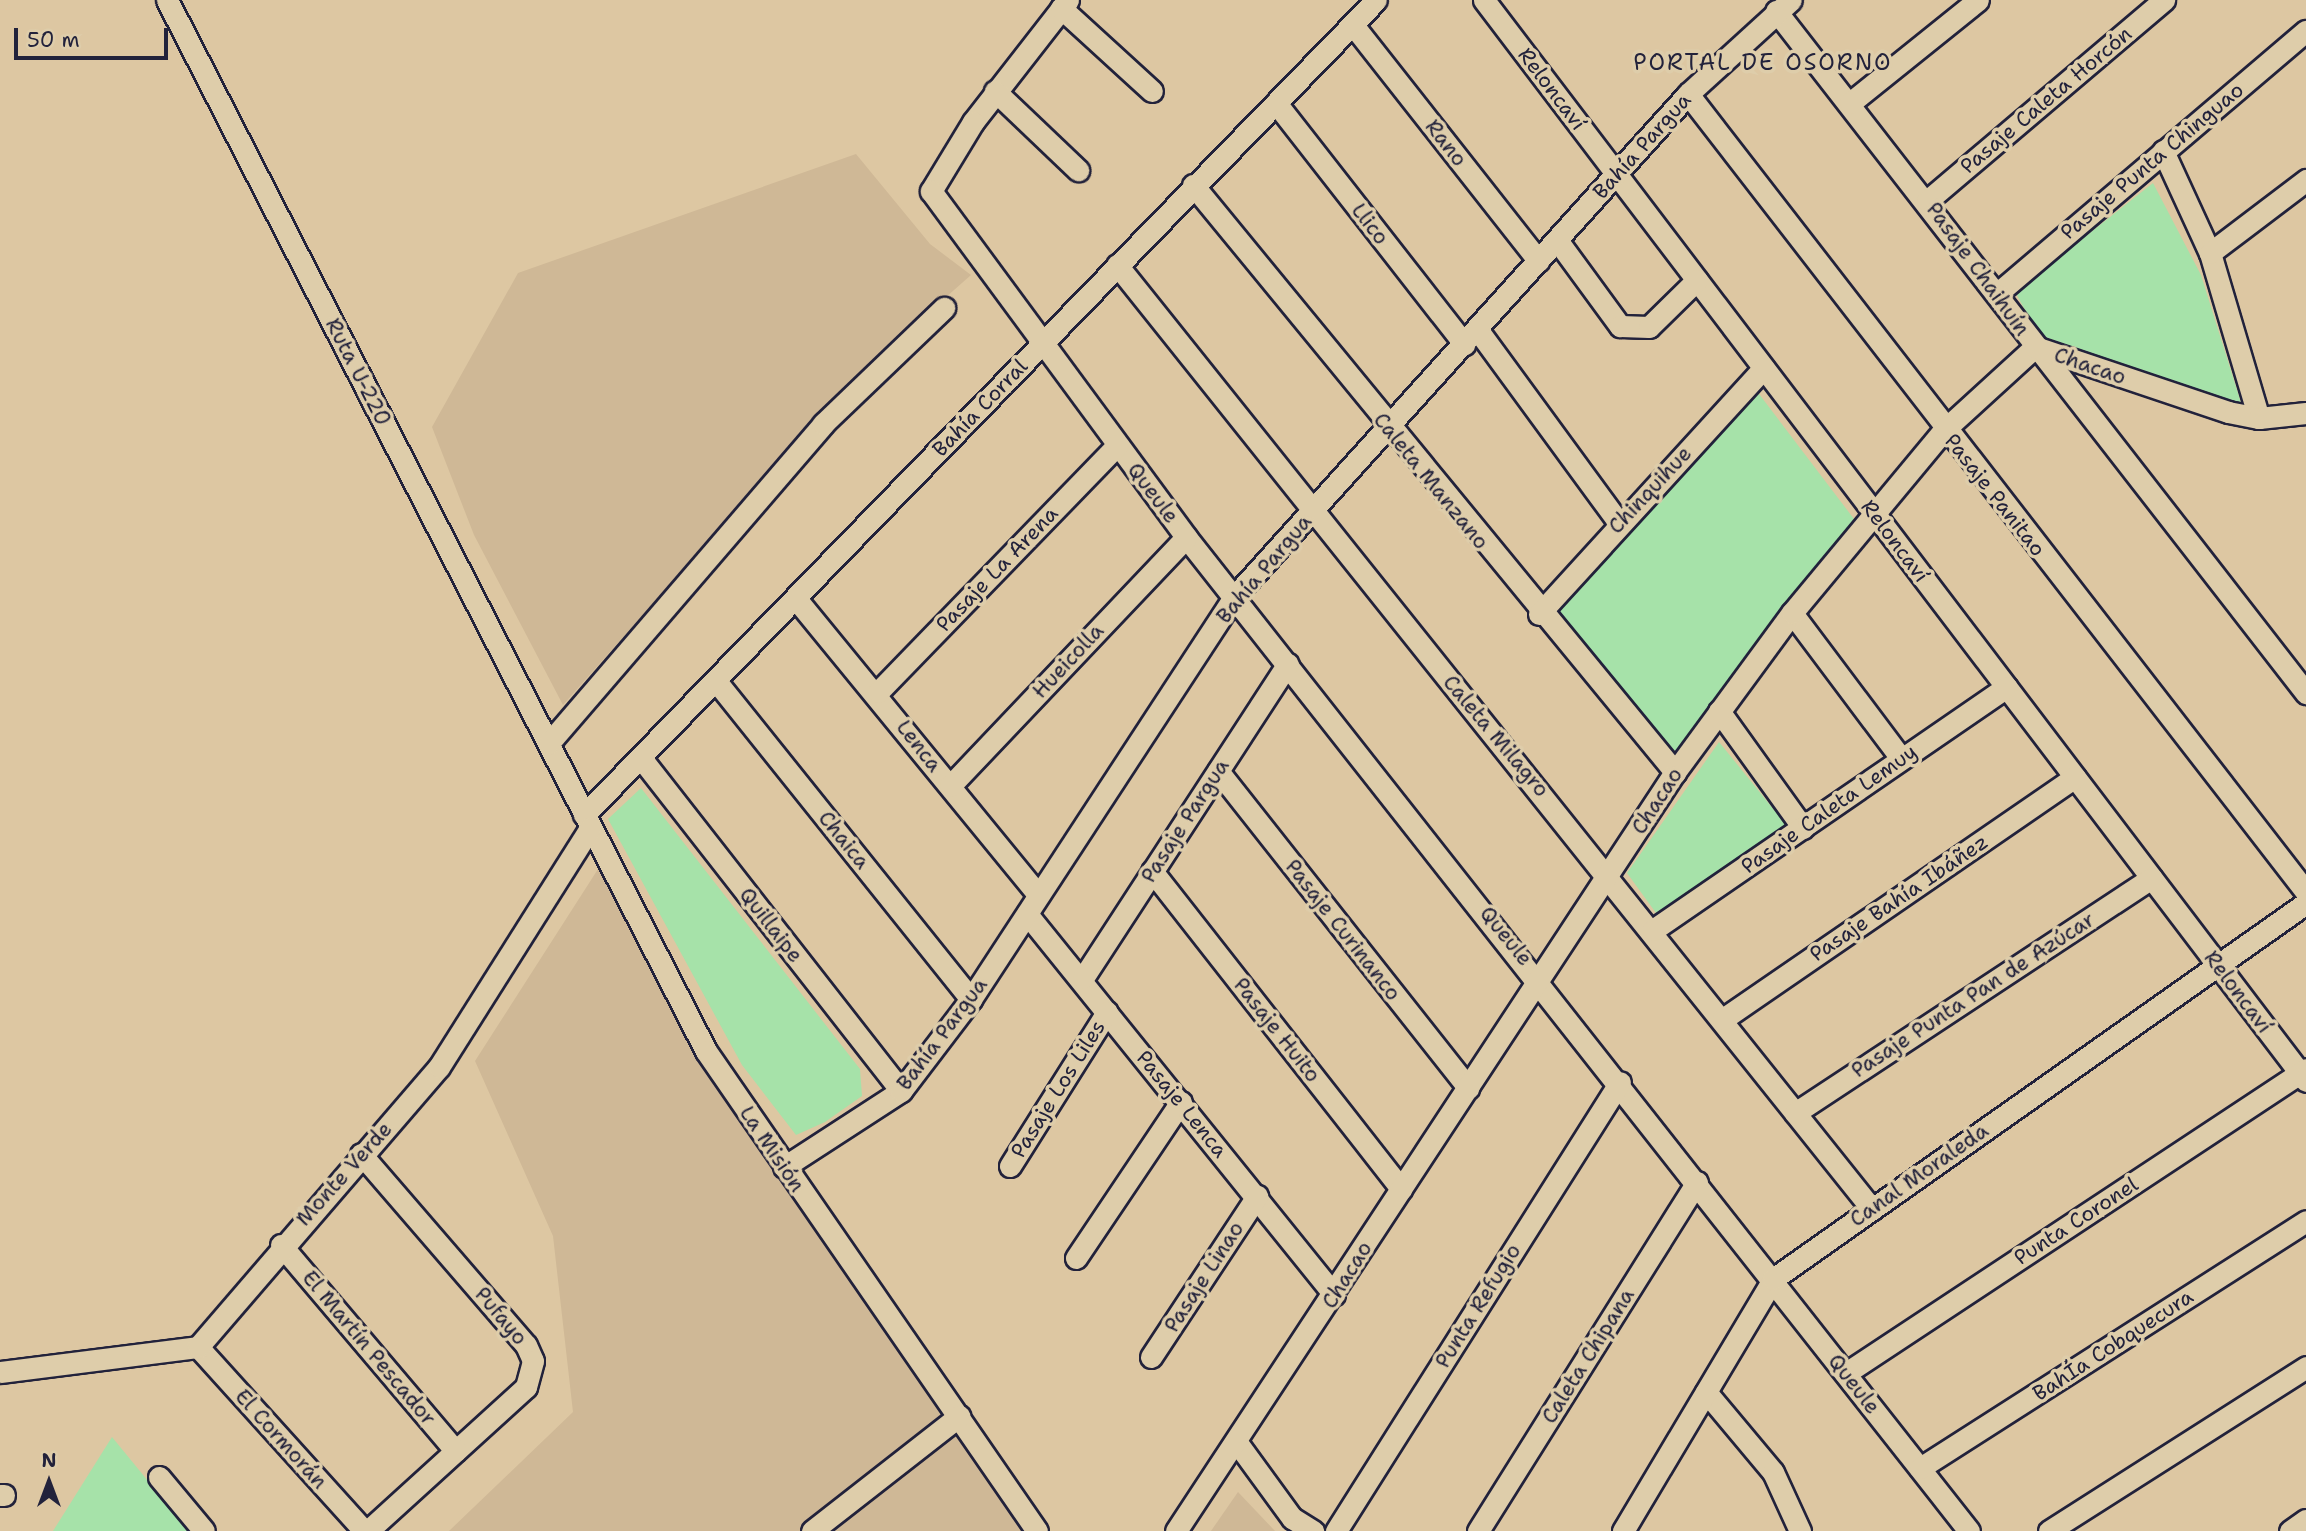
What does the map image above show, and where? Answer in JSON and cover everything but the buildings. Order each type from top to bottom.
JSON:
[{"type":"street","name":"Ruta U-220","points":[[167,0],[549,743]]},
{"type":"street","name":"Bahía Corral","points":[[587,822],[642,758],[797,600],[1192,186],[1376,0]]},
{"type":"street","name":"Reloncaví","points":[[1484,0],[2151,878],[2304,1074]]},
{"type":"street","points":[[1850,103],[1978,0]]},
{"type":"street","name":"Pasaje Caleta Horcón","points":[[1927,201],[2164,0]]},
{"type":"street","points":[[1078,170],[995,91],[1064,4],[1152,91]]},
{"type":"street","name":"Bahía Pargua","points":[[784,1167],[901,1091],[971,999],[1234,597],[1688,94],[1784,6]]},
{"type":"street","name":"Pasaje Chaihuín","points":[[1784,6],[1850,103],[1999,292],[2035,347],[2306,693]]},
{"type":"street","name":"Rano","points":[[1353,25],[1539,261]]},
{"type":"street","name":"Pasaje Punta Chinguao","points":[[1999,292],[2306,31]]},
{"type":"street","name":"Queule","points":[[995,91],[931,191],[1041,344],[1186,537],[1540,979],[1969,1531]]},
{"type":"street","name":"Pasaje Panitao","points":[[1688,94],[1944,430],[2306,892]]},
{"type":"street","name":"Llico","points":[[1276,103],[1470,337],[1619,523]]},
{"type":"street","points":[[2163,151],[2210,253],[2259,418]]},
{"type":"street","points":[[2210,253],[2305,184]]},
{"type":"street","name":"Caleta Manzano","points":[[1192,186],[1539,614],[1675,772]]},
{"type":"street","points":[[1557,240],[1620,327],[1649,327],[1697,280]]},
{"type":"street","name":"Caleta Milagro","points":[[1117,265],[1310,513],[1610,874],[1872,1209]]},
{"type":"street","points":[[549,743],[823,425],[944,308]]},
{"type":"street","name":"Chacao","points":[[1176,1531],[1238,1444],[1401,1189],[1675,772],[1792,612],[1944,430],[2035,347],[2259,418],[2306,413]]},
{"type":"street","name":"Chinquihue","points":[[1539,614],[1619,523],[1764,368]]},
{"type":"street","name":"Pasaje La Arena","points":[[878,692],[1117,445]]},
{"type":"street","name":"Hueicolla","points":[[950,786],[1186,537]]},
{"type":"street","name":"Lenca","points":[[797,600],[878,692],[1038,894]]},
{"type":"street","points":[[1792,612],[1901,758]]},
{"type":"street","name":"Pasaje Pargua","points":[[1083,978],[1288,664]]},
{"type":"street","name":"Chaica","points":[[716,681],[971,999]]},
{"type":"street","name":"Pasaje Caleta Lemuy","points":[[1653,930],[2006,687]]},
{"type":"street","points":[[1719,711],[1803,828]]},
{"type":"street","name":"La Misión","points":[[549,743],[706,1051],[1037,1531]]},
{"type":"street","name":"Quillaipe","points":[[642,758],[901,1091]]},
{"type":"street","name":"Pasaje Curinanco","points":[[1218,771],[1468,1088]]},
{"type":"street","name":"Pasaje Bahía Ibáñez","points":[[1723,1018],[2075,777]]},
{"type":"street","name":"Monte Verde","points":[[198,1347],[281,1245],[439,1067],[587,822]]},
{"type":"street","name":"Pasaje Huito","points":[[1152,871],[1401,1189]]},
{"type":"street","name":"Pasaje Punta Pan de Azúcar","points":[[1795,1113],[2151,878]]},
{"type":"street","name":"Canal Moraleda","points":[[1623,1531],[1773,1279],[2306,903]]},
{"type":"street","name":"Pasaje Lenca","points":[[1027,914],[1083,978],[1107,1012],[1334,1295]]},
{"type":"street","name":"Pasaje Los Liles","points":[[1010,1166],[1107,1012]]},
{"type":"street","name":"Punta Coronel","points":[[1846,1373],[2304,1074]]},
{"type":"street","name":"Punta Refugio","points":[[1336,1531],[1620,1082]]},
{"type":"street","points":[[1076,1258],[1181,1102]]},
{"type":"street","name":"Pufayo","points":[[361,1154],[531,1352],[526,1387],[366,1531]]},
{"type":"street","name":"Caleta Chipana","points":[[1478,1531],[1698,1182]]},
{"type":"street","name":"Pasaje Linao","points":[[1151,1357],[1257,1196]]},
{"type":"street","name":"BahÍa Cobquecura","points":[[1920,1468],[2306,1221]]},
{"type":"street","name":"El Martín Pescador","points":[[281,1245],[456,1451]]},
{"type":"street","points":[[0,1371],[198,1347]]},
{"type":"street","name":"El Cormorán","points":[[198,1347],[366,1531]]},
{"type":"street","points":[[2049,1531],[2306,1367]]},
{"type":"street","points":[[1706,1392],[1773,1472],[1791,1528]]},
{"type":"street","points":[[812,1531],[959,1416]]},
{"type":"street","points":[[1238,1444],[1292,1518],[1313,1531]]},
{"type":"street","points":[[159,1477],[204,1531]]},
{"type":"street","points":[[2290,1531],[2306,1520]]},
{"type":"shaded area","points":[[856,154],[930,244],[971,275],[842,389],[563,705],[474,535],[432,427],[518,273]]},
{"type":"shaded area","points":[[600,866],[687,1037],[1027,1531],[449,1531],[573,1412],[553,1236],[475,1061]]},
{"type":"shaded area","points":[[1238,1492],[1275,1531],[1211,1531]]},
{"type":"green space","points":[[2153,183],[2201,275],[2242,406],[2039,335],[2015,292]]},
{"type":"green space","points":[[1756,390],[1854,519],[1674,755],[1553,614]]},
{"type":"green space","points":[[1719,742],[1788,827],[1656,913],[1627,873]]},
{"type":"green space","points":[[641,788],[860,1069],[862,1096],[825,1122],[796,1135],[742,1065],[608,819]]},
{"type":"green space","points":[[112,1437],[189,1531],[53,1531]]},
{"type":"district","name":"PORTAL DE OSORNO","points":[[1763,62]]}]
